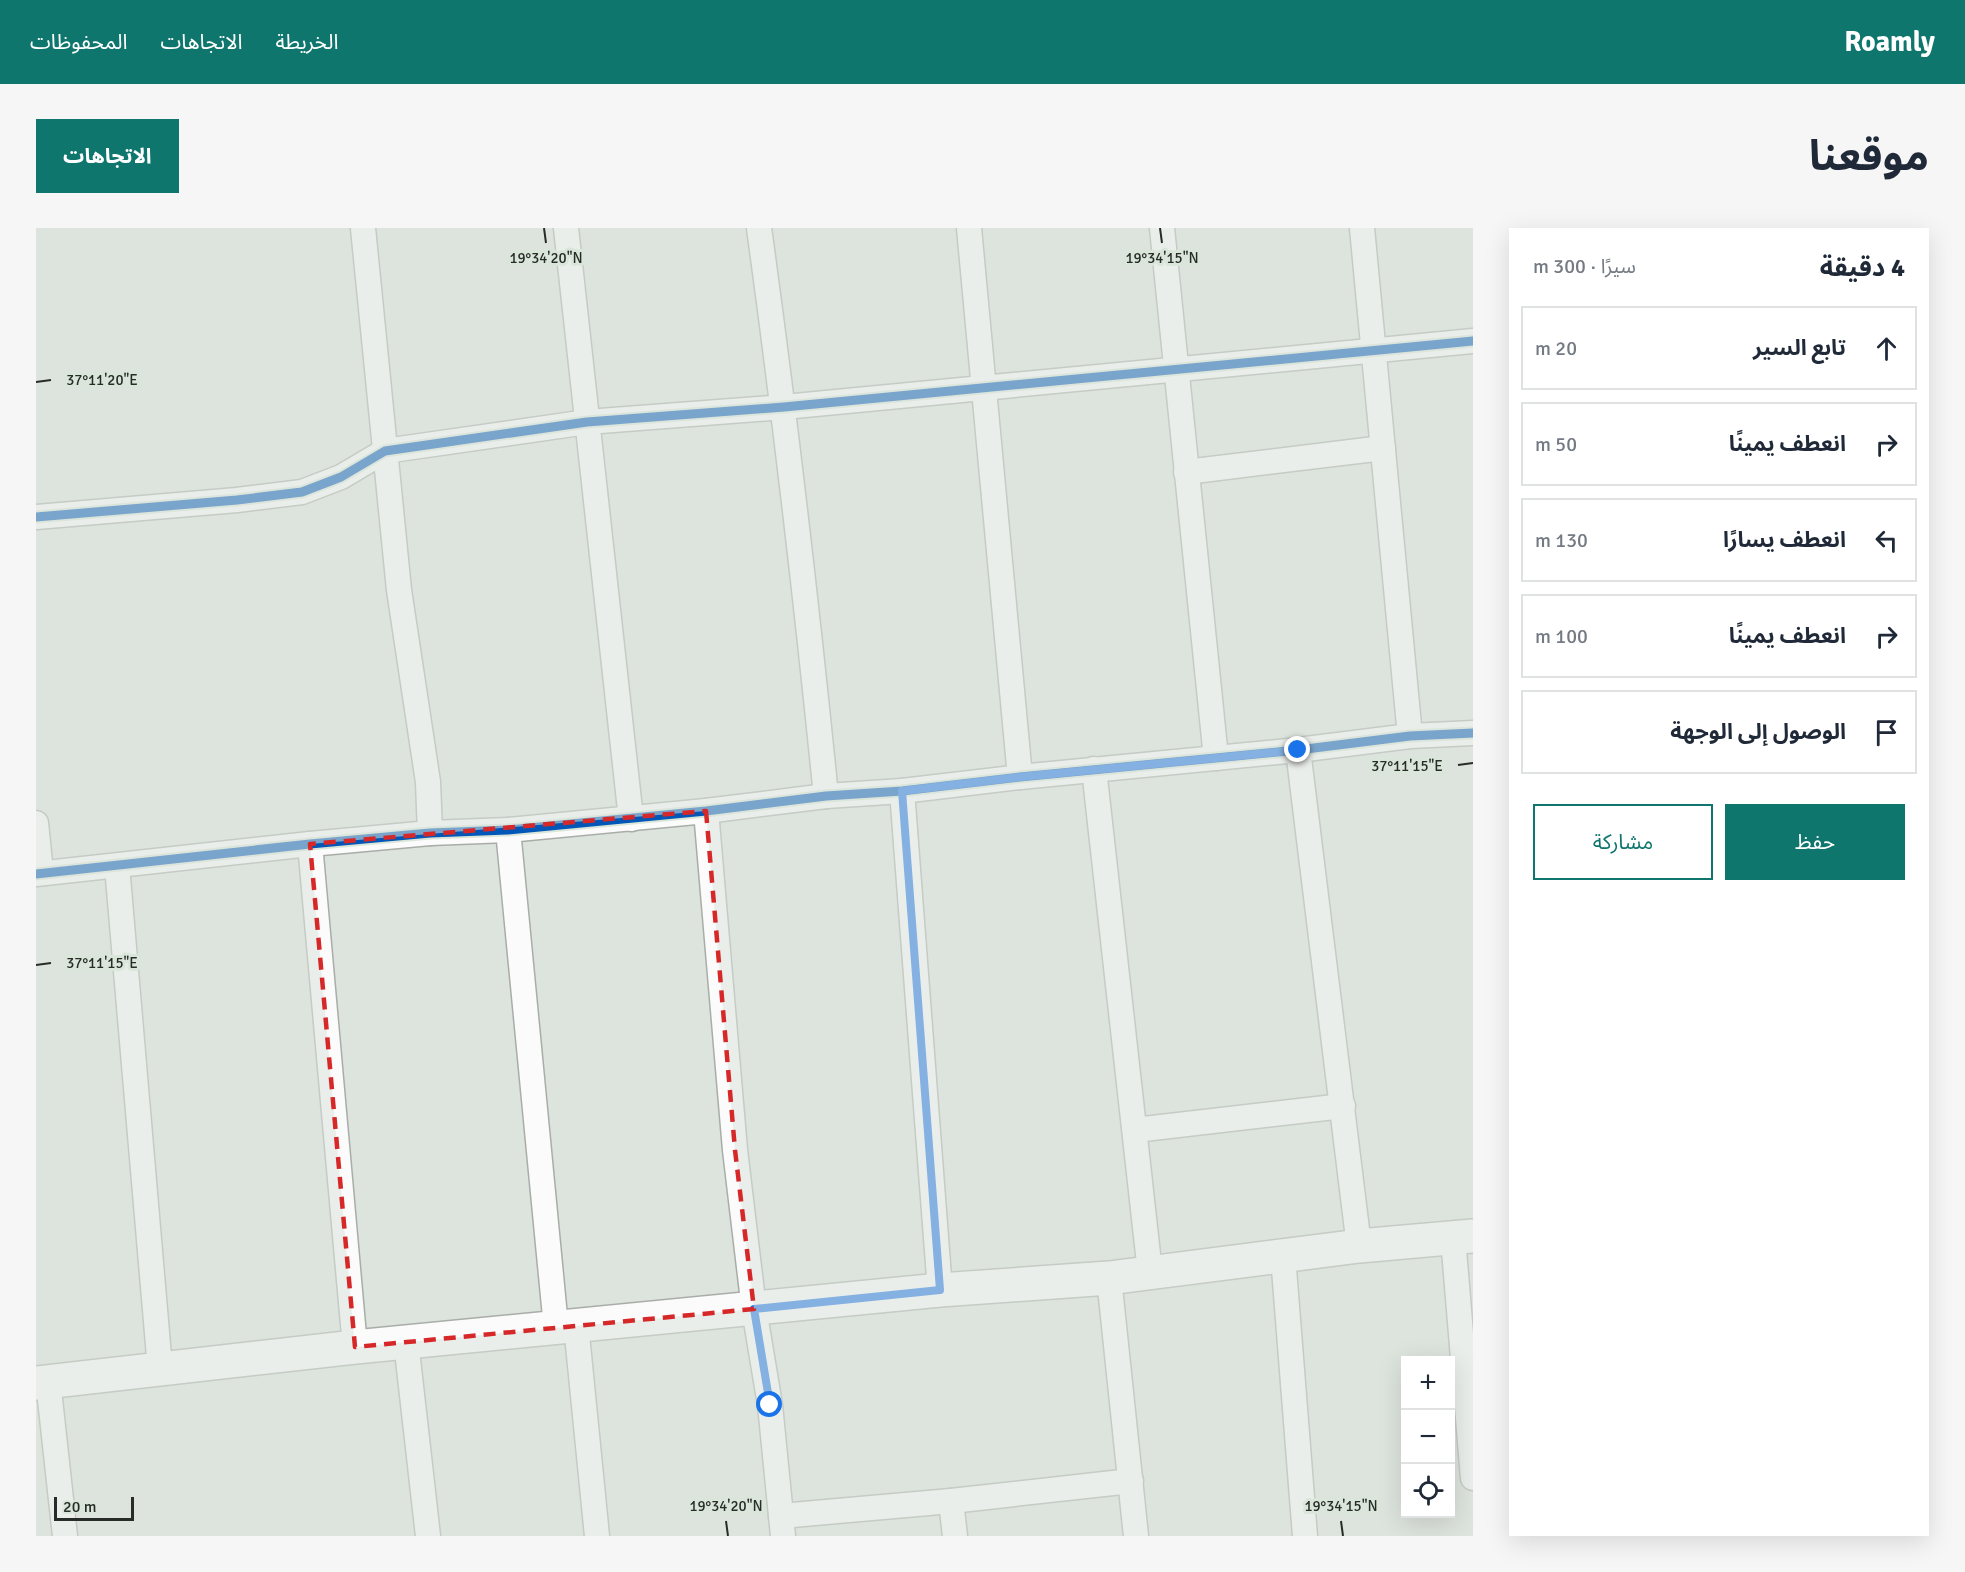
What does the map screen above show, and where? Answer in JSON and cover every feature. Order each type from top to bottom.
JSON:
[{"type":"main road","points":[[42,1382],[566,1326],[940,1290],[1109,1278],[1359,1246],[1463,1237]]},
{"type":"street","points":[[363,228],[399,590],[428,782],[430,833]]},
{"type":"street","points":[[566,228],[631,819]]},
{"type":"street","points":[[759,228],[784,407],[826,796]]},
{"type":"street","points":[[969,228],[982,388],[1020,777]]},
{"type":"street","points":[[1162,228],[1216,758]]},
{"type":"street","points":[[1362,228],[1410,736]]},
{"type":"street","points":[[36,517],[237,500],[302,492],[341,477],[385,451],[587,422],[784,407],[1473,341]]},
{"type":"street","points":[[1186,472],[1383,448]]},
{"type":"street","points":[[36,823],[39,874],[310,844],[631,819],[826,796],[902,791],[1298,750],[1410,736],[1473,733]]},
{"type":"street","points":[[1298,750],[1359,1246]]},
{"type":"street","points":[[1094,770],[1150,1272]]},
{"type":"street","points":[[902,791],[940,1290]]},
{"type":"street","points":[[706,811],[735,1150],[754,1309],[770,1405],[782,1526],[951,1501],[1131,1481]]},
{"type":"street","points":[[508,830],[566,1326],[597,1536]]},
{"type":"street","points":[[310,844],[355,1347]]},
{"type":"street","points":[[117,866],[160,1368]]},
{"type":"street","points":[[1135,1130],[1343,1106]]},
{"type":"street","points":[[1463,1237],[1473,1478]]},
{"type":"street","points":[[1282,1256],[1305,1536]]},
{"type":"street","points":[[1109,1278],[1136,1536]]},
{"type":"street","points":[[406,1342],[428,1536]]},
{"type":"street","points":[[42,1382],[65,1536]]},
{"type":"street","points":[[951,1501],[955,1536]]},
{"type":"highlighted area","points":[[706,811],[735,1150],[754,1309],[355,1347],[310,844]]},
{"type":"cycle path","points":[[36,517],[237,500],[302,492],[341,477],[385,451],[587,422],[784,407],[1473,341]]},
{"type":"cycle path","points":[[36,874],[310,844],[430,833],[508,830],[706,811],[826,796],[902,791],[1298,750],[1410,736],[1473,733]]},
{"type":"route","points":[[770,1405],[754,1309],[940,1290],[902,791],[1298,750]]}]
